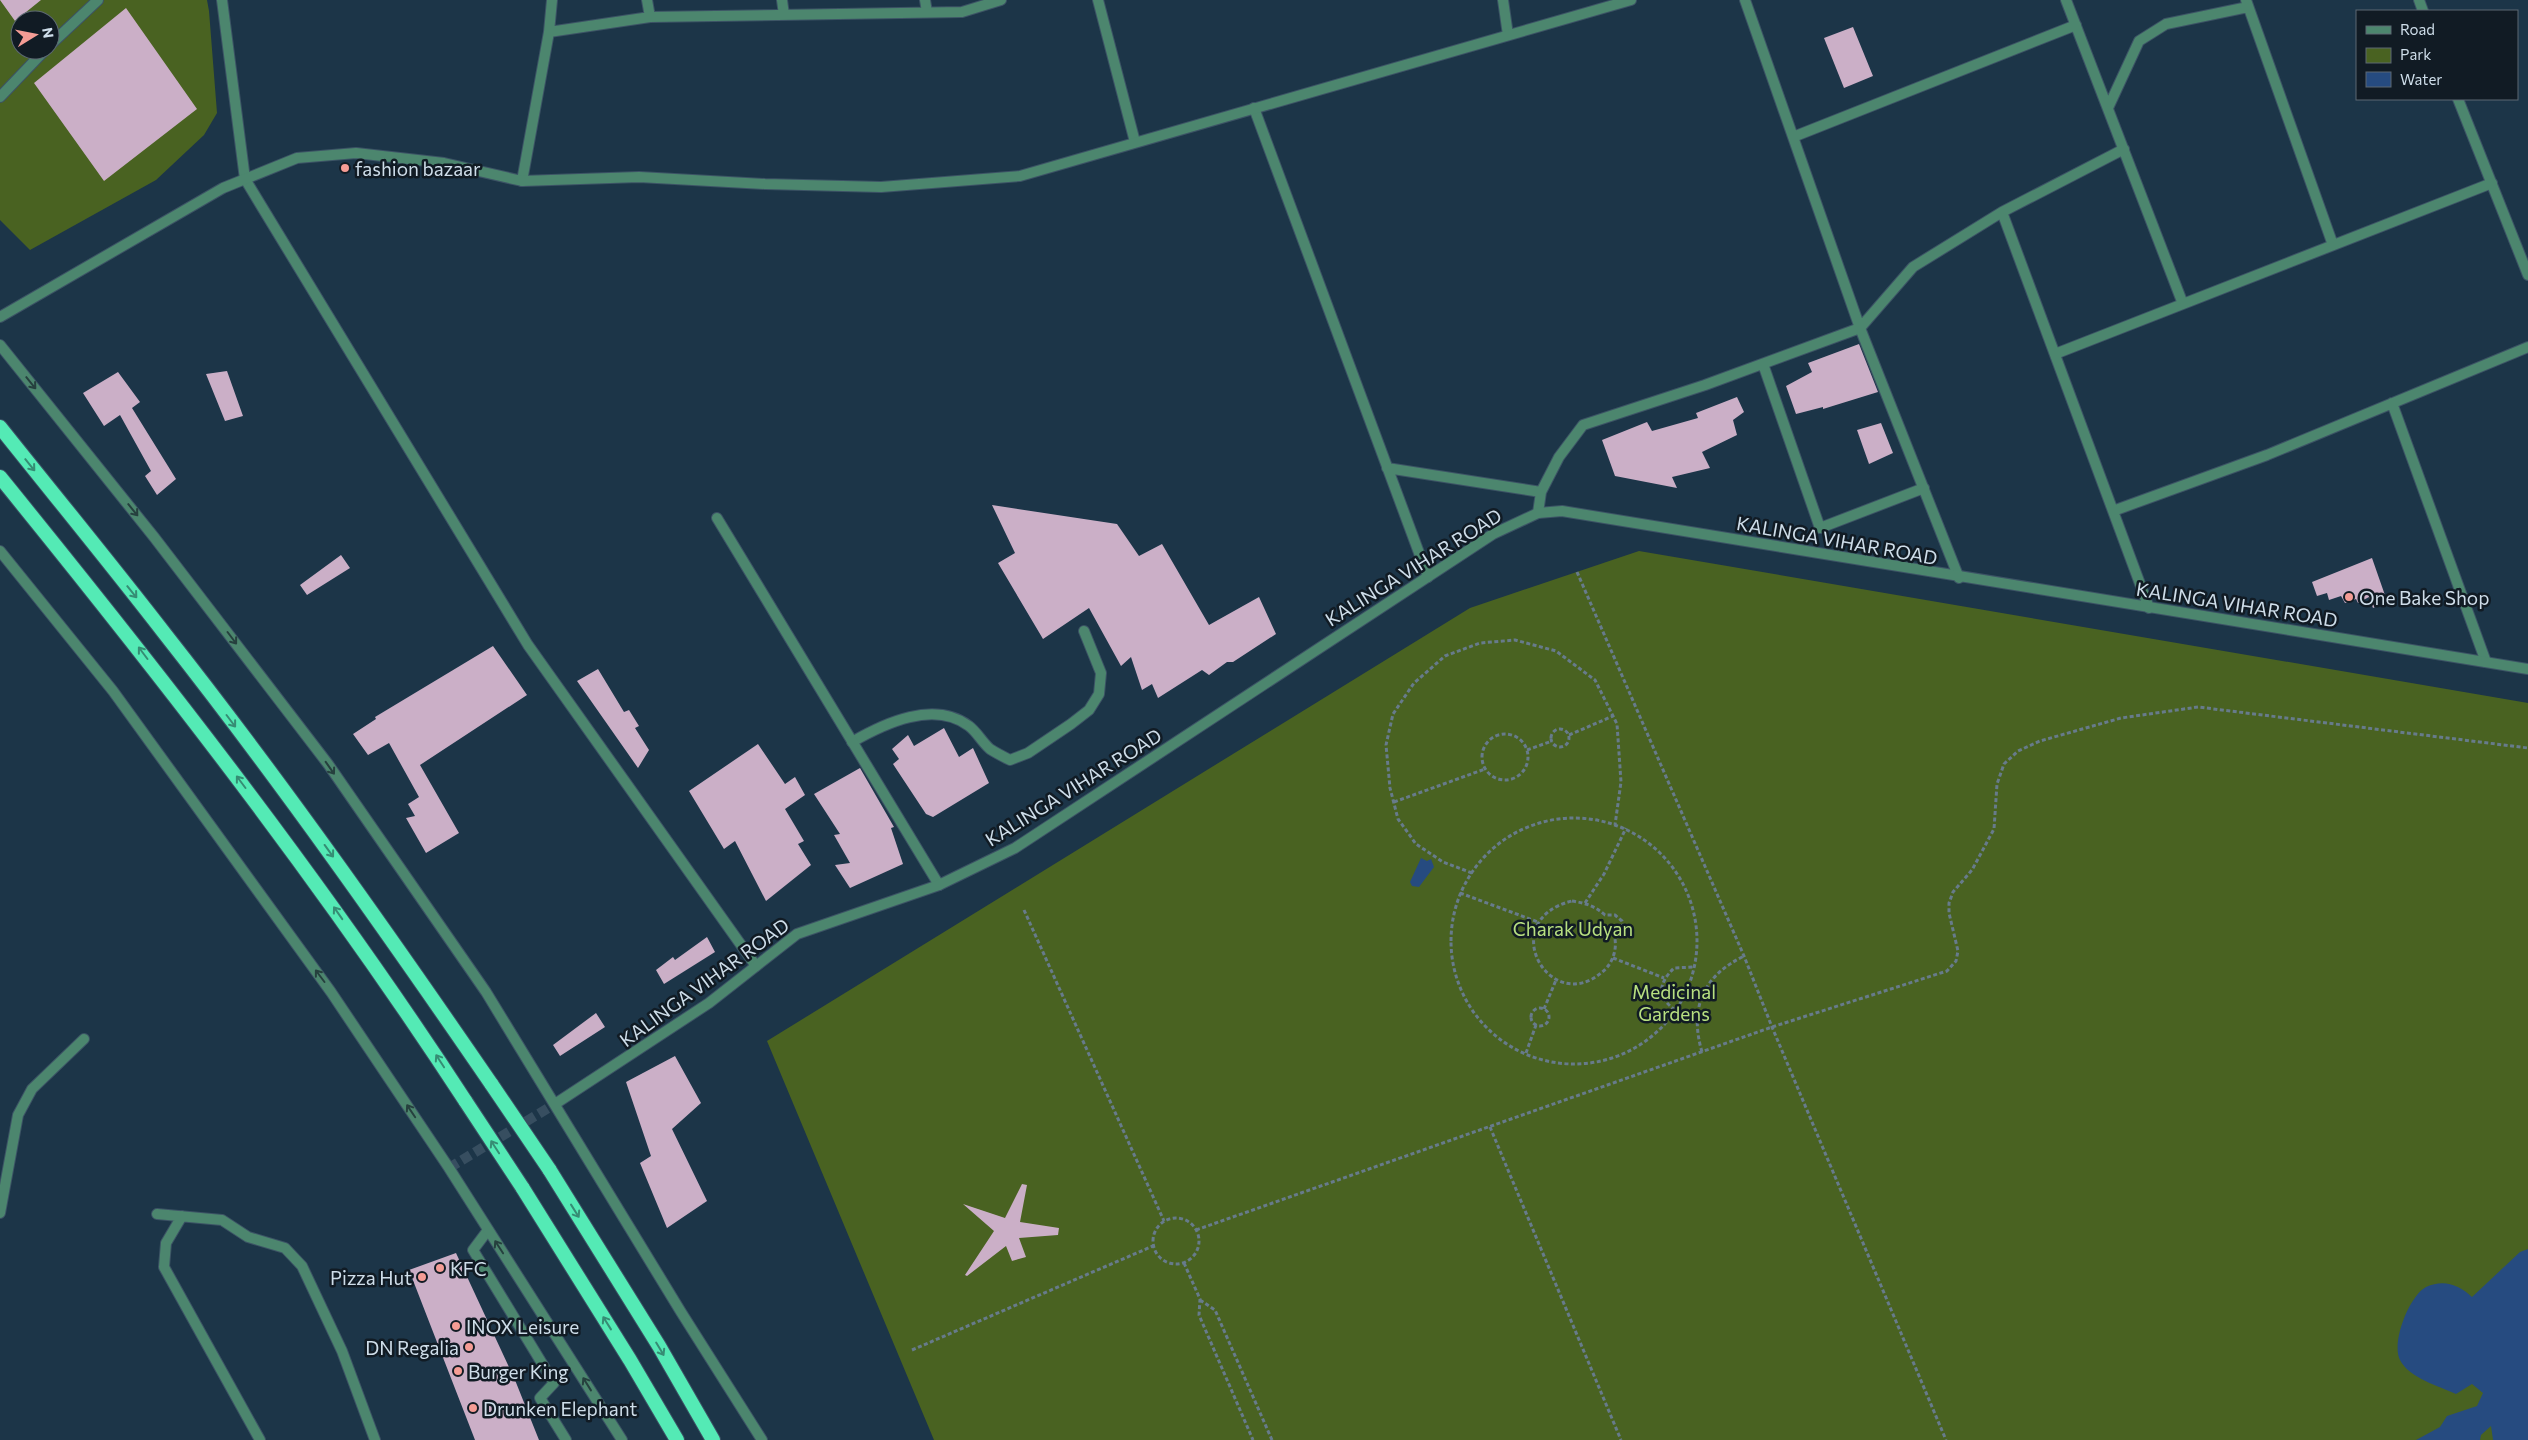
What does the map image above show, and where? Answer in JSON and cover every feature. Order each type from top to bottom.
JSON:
[{"type":"highway","points":[[0,427],[166,635],[321,840],[397,945],[549,1169],[659,1346],[713,1440]]},
{"type":"highway","points":[[0,477],[138,646],[298,857],[408,1013],[522,1187],[630,1360],[677,1440]]},
{"type":"street","points":[[222,0],[245,179],[528,646],[756,966]]},
{"type":"street","points":[[522,181],[549,32],[552,0]]},
{"type":"street","points":[[647,0],[650,17]]},
{"type":"street","points":[[782,0],[784,15]]},
{"type":"street","points":[[925,0],[927,12]]},
{"type":"street","points":[[549,32],[650,17],[962,12],[1001,0]]},
{"type":"street","points":[[1098,0],[1135,142]]},
{"type":"street","points":[[1503,0],[1508,35]]},
{"type":"street","points":[[0,317],[223,188],[297,158],[356,153],[444,163],[522,181],[638,177],[765,184],[881,187],[1020,176],[1631,0]]},
{"type":"street","points":[[1745,0],[1860,328],[1959,578]]},
{"type":"street","points":[[2066,0],[2184,304]]},
{"type":"street","points":[[60,35],[92,2]]},
{"type":"street","points":[[2108,108],[2139,41],[2166,24],[2247,4],[2333,245]]},
{"type":"street","points":[[1793,137],[2076,25]]},
{"type":"street","points":[[0,97],[35,60]]},
{"type":"street","points":[[2458,100],[2528,275]]},
{"type":"street","points":[[1254,108],[1428,577]]},
{"type":"street","points":[[1538,513],[1542,492],[1559,457],[1583,425],[1763,364],[1860,328],[1914,267],[2002,212],[2124,149]]},
{"type":"street","points":[[2055,354],[2492,184]]},
{"type":"street","points":[[2002,212],[2149,608]]},
{"type":"street","points":[[2517,247],[2528,244]]},
{"type":"street","points":[[0,345],[154,537],[328,764],[486,992],[670,1295],[762,1440]]},
{"type":"street","points":[[2113,511],[2267,455],[2528,347]]},
{"type":"street","points":[[1763,364],[1820,528],[1924,488]]},
{"type":"street","points":[[2392,403],[2486,662]]},
{"type":"street","points":[[1387,468],[1542,492]]},
{"type":"street","name":"KALINGA VIHAR ROAD","points":[[555,1104],[709,1004],[797,934],[939,886],[1015,848],[1493,534],[1538,513],[1562,511],[1959,578],[2528,669]]},
{"type":"street","points":[[717,518],[939,886]]},
{"type":"street","points":[[0,550],[113,691],[331,992],[488,1230],[622,1440]]},
{"type":"street","points":[[852,742],[876,728],[910,718],[937,713],[958,718],[971,727],[989,748],[1010,760],[1028,753],[1088,710],[1099,694],[1101,673],[1084,631]]},
{"type":"street","points":[[0,1212],[18,1115],[32,1089],[84,1039]]},
{"type":"street","points":[[157,1214],[222,1220],[248,1237],[285,1248],[302,1266],[342,1351],[375,1440]]},
{"type":"street","points":[[182,1216],[166,1243],[164,1267],[260,1440]]},
{"type":"street","points":[[488,1230],[473,1250],[554,1383],[540,1398],[566,1440]]},
{"type":"path","points":[[1577,572],[1744,956],[1772,1027],[1946,1440]]},
{"type":"path","points":[[1472,873],[1443,862],[1416,844],[1398,819],[1390,788],[1386,745],[1393,714],[1414,683],[1445,656],[1480,643],[1515,640],[1556,651],[1596,680],[1617,724],[1621,782],[1615,825]]},
{"type":"path","points":[[1196,1230],[1772,1027],[1941,975],[1952,968],[1958,951],[1949,903],[1954,892],[1972,870],[1994,829],[1997,784],[2004,764],[2018,752],[2040,741],[2121,718],[2198,707],[2528,748]]},
{"type":"path","points":[[1569,736],[1613,716]]},
{"type":"path","points":[[1558,730],[1566,731],[1569,736],[1564,746],[1556,746],[1552,741],[1553,733],[1558,730]]},
{"type":"path","points":[[1497,735],[1513,735],[1520,739],[1527,750],[1529,760],[1517,778],[1502,781],[1489,775],[1484,769],[1482,761],[1484,745],[1497,735]]},
{"type":"path","points":[[1527,750],[1552,741]]},
{"type":"path","points":[[1394,802],[1484,769]]},
{"type":"path","points":[[1588,818],[1626,828],[1659,851],[1683,883],[1696,920],[1696,960],[1684,996],[1657,1033],[1622,1055],[1581,1065],[1540,1060],[1502,1042],[1473,1012],[1455,974],[1451,932],[1460,893],[1481,859],[1512,834],[1548,820],[1588,818]]},
{"type":"path","points":[[1585,903],[1604,874],[1626,828]]},
{"type":"path","points":[[1460,893],[1538,922]]},
{"type":"path","points":[[1572,901],[1585,903],[1598,908],[1605,915],[1615,915],[1622,922],[1624,931],[1615,939],[1613,958],[1606,970],[1595,978],[1583,983],[1569,984],[1556,980],[1537,961],[1533,948],[1533,935],[1538,922],[1547,911],[1558,904],[1572,901]]},
{"type":"path","points":[[1024,910],[1164,1221]]},
{"type":"path","points":[[1702,1052],[1698,1039],[1696,1019],[1701,1000],[1710,981],[1721,969],[1744,956]]},
{"type":"path","points":[[1613,958],[1664,978]]},
{"type":"path","points":[[1675,1010],[1668,1004],[1663,995],[1662,984],[1664,978],[1674,968],[1694,967]]},
{"type":"path","points":[[1544,1009],[1556,980]]},
{"type":"path","points":[[1684,996],[1701,1000]]},
{"type":"path","points":[[1536,1009],[1544,1009],[1549,1016],[1548,1022],[1542,1026],[1536,1026],[1532,1022],[1532,1013],[1536,1009]]},
{"type":"path","points":[[1526,1053],[1536,1026]]},
{"type":"path","points":[[1490,1127],[1621,1440]]},
{"type":"path","points":[[1178,1218],[1186,1220],[1196,1230],[1198,1245],[1196,1253],[1184,1263],[1176,1264],[1162,1259],[1153,1246],[1155,1232],[1164,1221],[1178,1218]]},
{"type":"path","points":[[912,1350],[1153,1246]]},
{"type":"path","points":[[1184,1263],[1200,1299],[1199,1315],[1253,1440]]},
{"type":"path","points":[[1200,1299],[1215,1310],[1272,1440]]},
{"type":"green space","points":[[0,0],[207,0],[217,113],[204,135],[156,180],[30,250],[0,220]]},
{"type":"green space","name":"Medicinal Gardens","points":[[1639,551],[2528,703],[2528,1440],[934,1440],[767,1041],[1470,608]]},
{"type":"water","points":[[1421,858],[1427,861],[1431,859],[1434,867],[1419,887],[1412,886],[1410,882]]},
{"type":"water","points":[[2528,1249],[2528,1440],[2493,1440],[2491,1426],[2481,1435],[2480,1440],[2416,1440],[2440,1427],[2447,1416],[2477,1406],[2483,1393],[2472,1384],[2456,1394],[2417,1377],[2404,1366],[2400,1360],[2398,1343],[2403,1320],[2408,1310],[2420,1292],[2426,1287],[2433,1285],[2445,1283],[2456,1286],[2472,1297],[2520,1252]]},
{"type":"building","points":[[0,0],[41,0],[29,10],[10,10],[10,14]]},
{"type":"building","points":[[126,8],[197,109],[104,181],[34,83]]},
{"type":"building","points":[[1853,27],[1873,76],[1844,88],[1824,38]]},
{"type":"building","points":[[1859,344],[1878,392],[1823,409],[1823,407],[1796,414],[1786,386],[1812,372],[1808,363]]},
{"type":"building","points":[[227,371],[243,416],[225,421],[206,374]]},
{"type":"building","points":[[118,372],[140,402],[132,408],[176,479],[157,495],[145,476],[151,471],[120,415],[104,426],[83,393]]},
{"type":"building","points":[[1737,397],[1744,412],[1733,420],[1737,435],[1702,452],[1710,468],[1672,477],[1677,488],[1615,476],[1602,440],[1647,422],[1652,431],[1698,418],[1696,413]]},
{"type":"building","points":[[1881,423],[1893,453],[1869,464],[1857,430]]},
{"type":"building","points":[[992,505],[1117,524],[1139,556],[1162,544],[1209,625],[1259,597],[1276,634],[1233,662],[1227,662],[1209,675],[1202,670],[1158,698],[1152,684],[1142,690],[1131,657],[1121,666],[1089,608],[1043,639],[998,563],[1015,553]]},
{"type":"building","points":[[341,555],[350,568],[307,595],[300,585]]},
{"type":"building","points":[[2372,558],[2387,601],[2373,608],[2369,597],[2358,603],[2356,599],[2345,603],[2341,596],[2329,600],[2327,593],[2317,596],[2312,582]]},
{"type":"building","points":[[493,646],[527,695],[420,765],[459,833],[426,853],[406,818],[415,816],[408,804],[419,797],[389,743],[368,755],[353,734],[376,719],[375,717]]},
{"type":"building","points":[[598,669],[624,712],[629,710],[639,726],[635,728],[649,750],[638,768],[577,681]]},
{"type":"building","points":[[944,728],[959,757],[973,748],[989,783],[933,817],[926,814],[893,764],[899,759],[892,749],[908,735],[914,746]]},
{"type":"building","points":[[758,744],[785,784],[795,777],[805,795],[785,809],[804,841],[798,844],[811,865],[766,901],[735,841],[724,849],[689,791]]},
{"type":"building","points":[[860,768],[894,827],[891,828],[903,864],[850,888],[835,865],[850,863],[834,835],[840,834],[814,794]]},
{"type":"building","points":[[707,937],[715,952],[664,984],[656,970],[673,957],[675,960]]},
{"type":"building","points":[[596,1013],[605,1027],[560,1056],[553,1045]]},
{"type":"building","points":[[675,1056],[701,1103],[672,1129],[707,1201],[667,1228],[640,1163],[651,1156],[626,1082]]},
{"type":"building","points":[[1022,1184],[1027,1185],[1020,1222],[1059,1228],[1058,1235],[1019,1238],[1026,1257],[1012,1261],[1006,1246],[967,1276],[965,1275],[994,1231],[963,1204],[1005,1218]]},
{"type":"building","name":"DN Regalia","points":[[456,1253],[515,1380],[539,1440],[475,1440],[409,1270]]},
{"type":"tunnel","points":[[449,1168],[555,1104]]},
{"type":"place","name":"fashion bazaar","points":[[345,168]]},
{"type":"place","name":"One Bake Shop","points":[[2349,597]]},
{"type":"place","name":"KFC","points":[[440,1268]]},
{"type":"place","name":"Pizza Hut","points":[[422,1277]]},
{"type":"place","name":"INOX Leisure","points":[[456,1326]]},
{"type":"place","name":"DN Regalia","points":[[469,1347]]},
{"type":"place","name":"Burger King","points":[[458,1371]]},
{"type":"place","name":"Drunken Elephant","points":[[473,1408]]},
{"type":"park label","name":"Charak Udyan","points":[[1573,928]]}]
